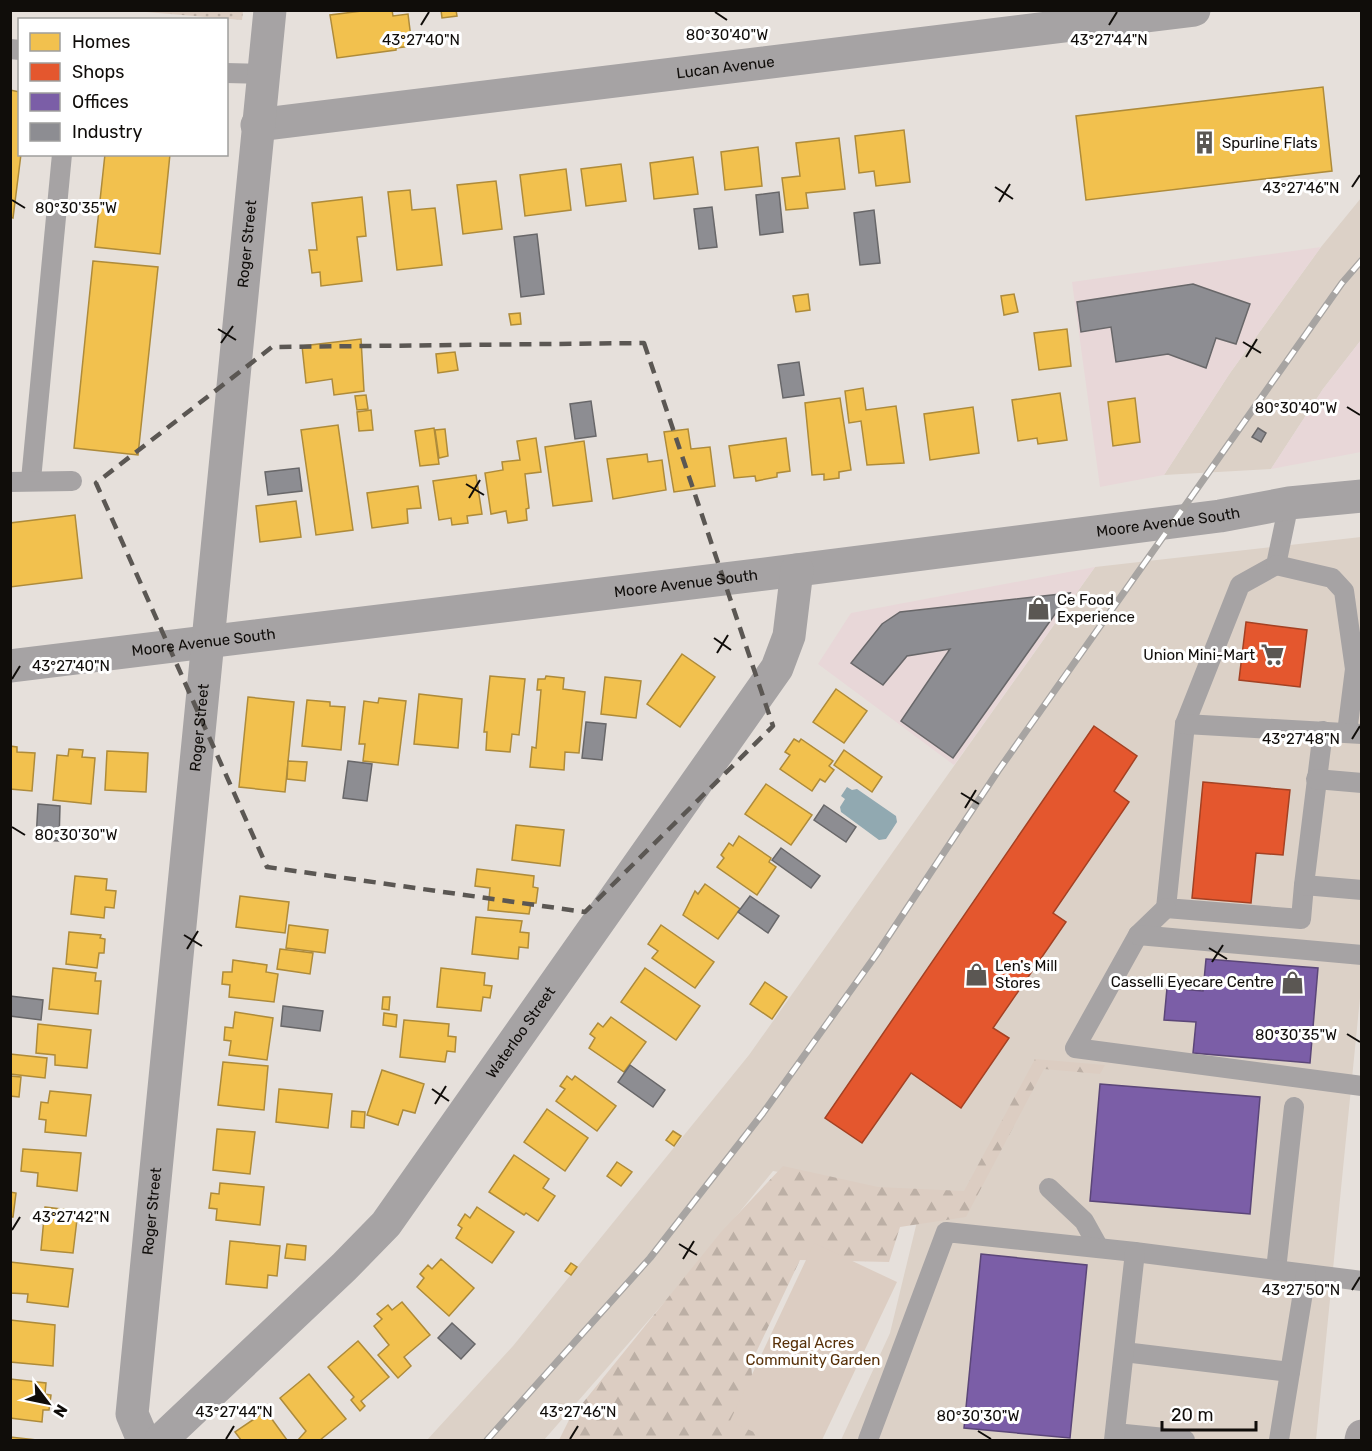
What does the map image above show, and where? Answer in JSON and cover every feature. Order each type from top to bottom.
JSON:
[{"type":"street","name":"Roger Street","points":[[143,1440],[132,1414],[270,10]]},
{"type":"street","name":"Lucan Avenue","points":[[257,125],[1194,10]]},
{"type":"street","name":"Moore Avenue South","points":[[10,666],[797,570],[1220,516],[1289,503],[1362,496]]},
{"type":"street","name":"Waterloo Street","points":[[161,1440],[344,1267],[386,1224],[777,668],[789,636],[797,570]]},
{"type":"lane","points":[[228,73],[262,74]]},
{"type":"lane","points":[[31,480],[62,156]]},
{"type":"lane","points":[[10,482],[72,481]]},
{"type":"lane","points":[[1276,565],[1289,503]]},
{"type":"lane","points":[[1185,724],[1354,733],[1355,669],[1344,591],[1332,578],[1276,565],[1240,585],[1185,724],[1166,908],[1138,935],[1075,1048],[1362,1086]]},
{"type":"lane","points":[[1166,908],[1301,919],[1323,731]]},
{"type":"lane","points":[[1316,779],[1362,783]]},
{"type":"lane","points":[[1304,885],[1362,890]]},
{"type":"lane","points":[[1138,935],[1362,955]]},
{"type":"lane","points":[[1276,1270],[1294,1107]]},
{"type":"lane","points":[[1049,1188],[1084,1221],[1099,1248]]},
{"type":"lane","points":[[868,1440],[946,1232],[1135,1252],[1362,1281]]},
{"type":"lane","points":[[1135,1252],[1114,1437],[1185,1440]]},
{"type":"lane","points":[[1279,1440],[1306,1274]]},
{"type":"lane","points":[[1124,1352],[1290,1372]]},
{"type":"highlighted area","points":[[644,343],[773,726],[585,912],[267,867],[96,483],[272,347]]},
{"type":"shaded area","points":[[1361,198],[1361,340],[1323,389],[1271,469],[1164,475],[1230,373],[1321,247]]},
{"type":"shaded area","points":[[1321,247],[1230,373],[1164,475],[1100,487],[1072,282]]},
{"type":"shaded area","points":[[1361,340],[1361,452],[1271,469],[1323,389]]},
{"type":"shaded area","points":[[1361,537],[1361,988],[1316,1440],[841,1440],[890,1333],[923,1197],[773,1171],[690,1273],[544,1440],[427,1440],[513,1346],[749,1055],[1095,567]]},
{"type":"shaded area","points":[[1095,567],[954,765],[818,664],[851,613]]},
{"type":"green space","points":[[243,10],[242,20],[134,11]]},
{"type":"green space","points":[[1035,1059],[1105,1065],[1100,1074],[1044,1069],[966,1217],[900,1227],[889,1262],[800,1260],[751,1363],[756,1423],[793,1440],[559,1440],[569,1420],[721,1232],[783,1166],[878,1187],[964,1191]]},
{"type":"green space","name":"Regal Acres Community Garden","points":[[814,1243],[897,1282],[822,1440],[771,1440],[730,1421]]},
{"type":"water","points":[[847,787],[852,790],[857,789],[896,816],[897,822],[886,839],[879,840],[841,812],[840,807],[845,799],[841,796]]},
{"type":"building: Homes","points":[[392,10],[393,16],[408,14],[412,46],[337,58],[330,15]]},
{"type":"building: Homes","points":[[441,10],[456,10],[457,16],[442,18]]},
{"type":"building: Homes","name":"Spurline Flats","points":[[1323,87],[1332,171],[1086,200],[1076,116]]},
{"type":"building: Homes","points":[[10,90],[18,92],[18,156],[21,156],[13,218],[10,217]]},
{"type":"building: Homes","points":[[904,130],[910,182],[876,186],[874,171],[859,173],[855,136]]},
{"type":"building: Homes","points":[[839,138],[845,189],[806,193],[808,208],[786,210],[782,178],[800,176],[796,143]]},
{"type":"building: Homes","points":[[758,147],[762,186],[725,190],[721,152]]},
{"type":"building: Homes","points":[[105,156],[170,156],[160,254],[95,247]]},
{"type":"building: Homes","points":[[693,157],[698,194],[654,199],[650,163]]},
{"type":"building: Homes","points":[[621,164],[626,201],[586,206],[581,169]]},
{"type":"building: Homes","points":[[566,169],[571,210],[525,216],[520,175]]},
{"type":"building: Homes","points":[[496,181],[502,229],[463,234],[457,185]]},
{"type":"building: Homes","points":[[410,190],[412,210],[435,208],[442,265],[397,270],[388,192]]},
{"type":"building: Homes","points":[[362,197],[366,236],[357,237],[362,281],[321,286],[320,272],[312,273],[309,250],[317,250],[312,203]]},
{"type":"building: Homes","points":[[93,261],[158,267],[138,455],[74,448]]},
{"type":"building: Homes","points":[[808,294],[810,310],[796,312],[793,296]]},
{"type":"building: Homes","points":[[1014,294],[1018,312],[1004,315],[1001,296]]},
{"type":"building: Homes","points":[[520,313],[521,324],[511,325],[509,314]]},
{"type":"building: Homes","points":[[1067,329],[1071,366],[1039,370],[1034,333]]},
{"type":"building: Homes","points":[[361,339],[364,391],[334,395],[332,379],[306,383],[302,346]]},
{"type":"building: Homes","points":[[455,352],[458,370],[438,373],[436,354]]},
{"type":"building: Homes","points":[[863,388],[866,410],[896,406],[904,463],[867,465],[861,421],[849,423],[845,391]]},
{"type":"building: Homes","points":[[1060,393],[1067,440],[1038,444],[1037,438],[1018,441],[1012,400]]},
{"type":"building: Homes","points":[[366,395],[368,409],[357,410],[355,396]]},
{"type":"building: Homes","points":[[840,398],[851,470],[839,472],[839,478],[824,480],[824,474],[812,475],[805,403]]},
{"type":"building: Homes","points":[[1135,398],[1140,442],[1113,446],[1108,402]]},
{"type":"building: Homes","points":[[973,407],[979,453],[930,460],[924,414]]},
{"type":"building: Homes","points":[[371,410],[373,430],[359,431],[357,412]]},
{"type":"building: Homes","points":[[338,425],[353,530],[316,535],[301,430]]},
{"type":"building: Homes","points":[[434,428],[439,464],[420,466],[415,431]]},
{"type":"building: Homes","points":[[445,429],[448,456],[439,458],[435,430]]},
{"type":"building: Homes","points":[[688,429],[691,449],[710,447],[715,486],[674,492],[664,432]]},
{"type":"building: Homes","points":[[536,438],[541,472],[525,474],[529,508],[526,509],[527,520],[508,523],[506,511],[491,514],[485,473],[503,470],[502,462],[520,460],[517,441]]},
{"type":"building: Homes","points":[[786,438],[790,471],[777,473],[777,477],[756,481],[755,476],[734,478],[729,446]]},
{"type":"building: Homes","points":[[584,441],[592,501],[553,506],[545,447]]},
{"type":"building: Homes","points":[[647,454],[648,462],[662,460],[666,490],[613,499],[607,459]]},
{"type":"building: Homes","points":[[476,475],[482,514],[467,516],[468,523],[452,525],[451,518],[439,520],[433,481]]},
{"type":"building: Homes","points":[[418,486],[421,508],[407,509],[408,523],[372,528],[367,493]]},
{"type":"building: Homes","points":[[296,501],[301,537],[260,542],[256,506]]},
{"type":"building: Homes","points":[[75,515],[82,578],[10,587],[10,523]]},
{"type":"building: Homes","points":[[682,654],[715,677],[680,727],[647,704]]},
{"type":"building: Homes","points":[[490,676],[525,679],[519,735],[512,734],[510,752],[486,750],[487,732],[484,732]]},
{"type":"building: Homes","points":[[546,676],[564,678],[563,689],[585,692],[579,753],[565,752],[564,770],[530,767],[532,747],[536,748],[541,690],[537,690],[538,679],[545,679]]},
{"type":"building: Homes","points":[[605,677],[641,681],[636,718],[601,714]]},
{"type":"building: Homes","points":[[836,689],[867,711],[844,743],[813,722]]},
{"type":"building: Homes","points":[[419,694],[462,699],[458,748],[414,744]]},
{"type":"building: Homes","points":[[248,697],[294,702],[285,792],[239,787]]},
{"type":"building: Homes","points":[[379,698],[406,701],[398,765],[363,761],[365,744],[359,744],[364,701],[378,703]]},
{"type":"building: Homes","points":[[307,700],[330,702],[330,706],[345,707],[341,750],[302,746]]},
{"type":"building: Homes","points":[[794,739],[799,742],[801,739],[833,761],[829,766],[834,770],[825,782],[820,779],[812,791],[780,769],[790,755],[785,752]]},
{"type":"building: Homes","points":[[10,746],[17,747],[17,752],[35,753],[32,791],[10,789]]},
{"type":"building: Homes","points":[[69,749],[83,750],[82,757],[95,758],[91,804],[53,800],[57,755],[68,756]]},
{"type":"building: Homes","points":[[844,750],[882,777],[872,792],[834,765]]},
{"type":"building: Homes","points":[[107,751],[148,753],[146,792],[105,790]]},
{"type":"building: Homes","points":[[288,761],[307,762],[305,781],[287,779]]},
{"type":"building: Homes","points":[[766,784],[812,815],[791,845],[745,814]]},
{"type":"building: Homes","points":[[516,825],[564,830],[560,866],[512,860]]},
{"type":"building: Homes","points":[[739,836],[771,858],[769,862],[776,867],[757,895],[717,867],[724,858],[721,855],[729,843],[733,846]]},
{"type":"building: Homes","points":[[477,869],[534,876],[533,887],[538,888],[536,903],[531,903],[529,914],[488,910],[490,888],[475,886]]},
{"type":"building: Homes","points":[[75,876],[107,879],[106,890],[116,891],[114,908],[105,907],[104,918],[71,914]]},
{"type":"building: Homes","points":[[705,884],[740,909],[718,939],[683,915],[695,891],[698,894]]},
{"type":"building: Homes","points":[[240,896],[289,902],[285,933],[236,927]]},
{"type":"building: Homes","points":[[476,917],[522,921],[520,932],[529,933],[528,948],[519,947],[518,959],[472,954]]},
{"type":"building: Homes","points":[[289,925],[328,930],[325,953],[286,948]]},
{"type":"building: Homes","points":[[661,925],[714,962],[695,988],[652,958],[658,951],[648,944]]},
{"type":"building: Homes","points":[[69,932],[101,935],[100,938],[105,939],[104,953],[99,953],[97,968],[66,964]]},
{"type":"building: Homes","points":[[280,949],[313,953],[310,974],[277,969]]},
{"type":"building: Homes","points":[[233,960],[267,965],[266,972],[278,974],[274,1002],[229,997],[230,985],[222,984],[223,972],[232,972]]},
{"type":"building: Homes","points":[[53,968],[96,973],[95,981],[101,981],[98,1014],[49,1009]]},
{"type":"building: Homes","points":[[441,968],[485,973],[484,985],[492,986],[490,998],[483,997],[481,1011],[437,1007]]},
{"type":"building: Homes","points":[[645,968],[700,1006],[676,1040],[621,1002]]},
{"type":"building: Homes","points":[[765,982],[787,997],[772,1019],[750,1004]]},
{"type":"building: Homes","points":[[383,997],[390,997],[389,1010],[382,1009]]},
{"type":"building: Homes","points":[[235,1012],[273,1018],[267,1060],[229,1055],[231,1041],[224,1040],[225,1027],[233,1028]]},
{"type":"building: Homes","points":[[384,1013],[397,1015],[396,1027],[383,1025]]},
{"type":"building: Homes","points":[[611,1017],[646,1042],[624,1072],[589,1048],[595,1038],[590,1034],[598,1023],[603,1027]]},
{"type":"building: Homes","points":[[404,1020],[449,1024],[448,1036],[456,1037],[455,1052],[447,1051],[445,1062],[400,1057]]},
{"type":"building: Homes","points":[[38,1024],[91,1030],[87,1068],[55,1065],[55,1055],[36,1053]]},
{"type":"building: Homes","points":[[10,1054],[47,1058],[45,1078],[10,1074]]},
{"type":"building: Homes","points":[[223,1062],[268,1066],[264,1110],[218,1105]]},
{"type":"building: Homes","points":[[382,1070],[424,1084],[415,1113],[403,1110],[398,1125],[367,1115]]},
{"type":"building: Homes","points":[[10,1076],[21,1077],[19,1097],[10,1096]]},
{"type":"building: Homes","points":[[567,1076],[572,1080],[575,1076],[616,1106],[597,1131],[556,1101],[565,1089],[560,1086]]},
{"type":"building: Homes","points":[[279,1089],[332,1094],[328,1128],[276,1122]]},
{"type":"building: Homes","points":[[50,1091],[91,1095],[86,1136],[45,1132],[46,1120],[39,1119],[41,1102],[48,1103]]},
{"type":"building: Homes","points":[[547,1109],[588,1138],[565,1171],[524,1142]]},
{"type":"building: Homes","points":[[352,1111],[365,1112],[364,1128],[351,1127]]},
{"type":"building: Homes","points":[[217,1129],[255,1132],[250,1174],[213,1170]]},
{"type":"building: Homes","points":[[673,1131],[681,1136],[674,1146],[666,1140]]},
{"type":"building: Homes","points":[[23,1149],[81,1153],[77,1191],[37,1186],[38,1173],[21,1171]]},
{"type":"building: Homes","points":[[514,1155],[549,1179],[543,1188],[555,1196],[538,1221],[526,1213],[524,1215],[489,1192]]},
{"type":"building: Homes","points":[[617,1162],[632,1172],[621,1186],[607,1176]]},
{"type":"building: Homes","points":[[220,1183],[264,1187],[260,1225],[216,1220],[217,1209],[209,1208],[211,1193],[219,1194]]},
{"type":"building: Homes","points":[[10,1192],[16,1193],[13,1217],[10,1217]]},
{"type":"building: Homes","points":[[45,1207],[78,1211],[73,1253],[41,1250]]},
{"type":"building: Homes","points":[[477,1207],[514,1232],[492,1263],[456,1238],[462,1228],[458,1225],[465,1214],[470,1218]]},
{"type":"building: Homes","points":[[230,1241],[280,1246],[277,1276],[268,1275],[267,1288],[226,1284]]},
{"type":"building: Homes","points":[[287,1244],[306,1246],[305,1260],[285,1258]]},
{"type":"building: Homes","points":[[441,1259],[474,1288],[449,1316],[417,1287],[424,1278],[420,1274],[428,1265],[432,1269]]},
{"type":"building: Homes","points":[[10,1262],[73,1269],[68,1307],[27,1302],[28,1294],[10,1293]]},
{"type":"building: Homes","points":[[571,1263],[577,1267],[571,1275],[565,1271]]},
{"type":"building: Homes","points":[[402,1302],[430,1335],[404,1357],[411,1366],[398,1378],[378,1355],[389,1345],[374,1326],[382,1319],[377,1314],[388,1305],[392,1310]]},
{"type":"building: Homes","points":[[10,1320],[55,1325],[53,1366],[10,1362]]},
{"type":"building: Homes","points":[[358,1341],[389,1377],[361,1401],[365,1406],[360,1411],[351,1400],[354,1397],[328,1367]]},
{"type":"building: Homes","points":[[309,1374],[346,1419],[320,1440],[298,1440],[306,1431],[280,1398]]},
{"type":"building: Homes","points":[[10,1379],[46,1383],[45,1394],[51,1395],[49,1410],[43,1410],[42,1422],[10,1418]]},
{"type":"building: Homes","points":[[266,1411],[287,1440],[241,1440],[235,1432]]},
{"type":"building: Homes","points":[[10,1437],[37,1440],[10,1440]]},
{"type":"building: Shops","name":"Union Mini-Mart","points":[[1246,622],[1307,630],[1300,687],[1239,680]]},
{"type":"building: Shops","name":"Len's Mill Stores","points":[[1094,726],[1137,756],[1114,791],[1129,802],[1053,913],[1066,922],[993,1028],[1009,1038],[961,1108],[911,1073],[862,1143],[825,1118]]},
{"type":"building: Shops","points":[[1203,782],[1290,790],[1283,855],[1256,853],[1251,903],[1192,898]]},
{"type":"building: Offices","points":[[1206,959],[1318,968],[1310,1063],[1193,1053],[1196,1022],[1164,1020],[1167,988],[1203,991]]},
{"type":"building: Offices","points":[[1100,1084],[1260,1097],[1250,1214],[1090,1201]]},
{"type":"building: Offices","points":[[981,1254],[1087,1265],[1070,1438],[964,1428]]},
{"type":"building: Industry","points":[[779,192],[783,232],[760,235],[756,195]]},
{"type":"building: Industry","points":[[712,207],[717,247],[699,249],[694,209]]},
{"type":"building: Industry","points":[[874,210],[880,263],[860,265],[854,213]]},
{"type":"building: Industry","points":[[537,234],[544,294],[521,297],[514,237]]},
{"type":"building: Industry","points":[[1193,284],[1250,304],[1236,344],[1216,338],[1206,368],[1168,354],[1116,362],[1111,327],[1081,332],[1077,302]]},
{"type":"building: Industry","points":[[799,362],[804,395],[783,398],[778,365]]},
{"type":"building: Industry","points":[[591,401],[596,436],[575,439],[570,404]]},
{"type":"building: Industry","points":[[1258,428],[1266,433],[1261,442],[1252,437]]},
{"type":"building: Industry","points":[[299,468],[302,491],[268,495],[265,472]]},
{"type":"building: Industry","points":[[1070,593],[953,758],[901,721],[950,649],[907,656],[883,685],[851,663],[882,624],[900,612]]},
{"type":"building: Industry","points":[[586,722],[606,724],[602,760],[582,758]]},
{"type":"building: Industry","points":[[348,761],[372,764],[367,801],[343,798]]},
{"type":"building: Industry","points":[[38,804],[60,806],[59,841],[36,840]]},
{"type":"building: Industry","points":[[824,805],[856,827],[846,842],[814,820]]},
{"type":"building: Industry","points":[[781,848],[820,876],[811,888],[772,860]]},
{"type":"building: Industry","points":[[750,896],[779,916],[768,933],[738,912]]},
{"type":"building: Industry","points":[[10,996],[43,1000],[41,1020],[10,1016]]},
{"type":"building: Industry","points":[[283,1006],[323,1011],[320,1031],[281,1026]]},
{"type":"building: Industry","points":[[630,1065],[665,1090],[653,1107],[618,1082]]},
{"type":"building: Industry","points":[[452,1323],[475,1344],[461,1359],[438,1338]]},
{"type":"railway","points":[[487,1440],[650,1258],[763,1113],[876,955],[998,771],[1342,283],[1362,260]]},
{"type":"place","name":"Spurline Flats","points":[[1204,143]]},
{"type":"place","name":"Ce Food Experience","points":[[1039,609]]},
{"type":"place","name":"Union Mini-Mart","points":[[1273,655]]},
{"type":"place","name":"Len's Mill Stores","points":[[977,975]]},
{"type":"place","name":"Casselli Eyecare Centre","points":[[1292,982]]}]
